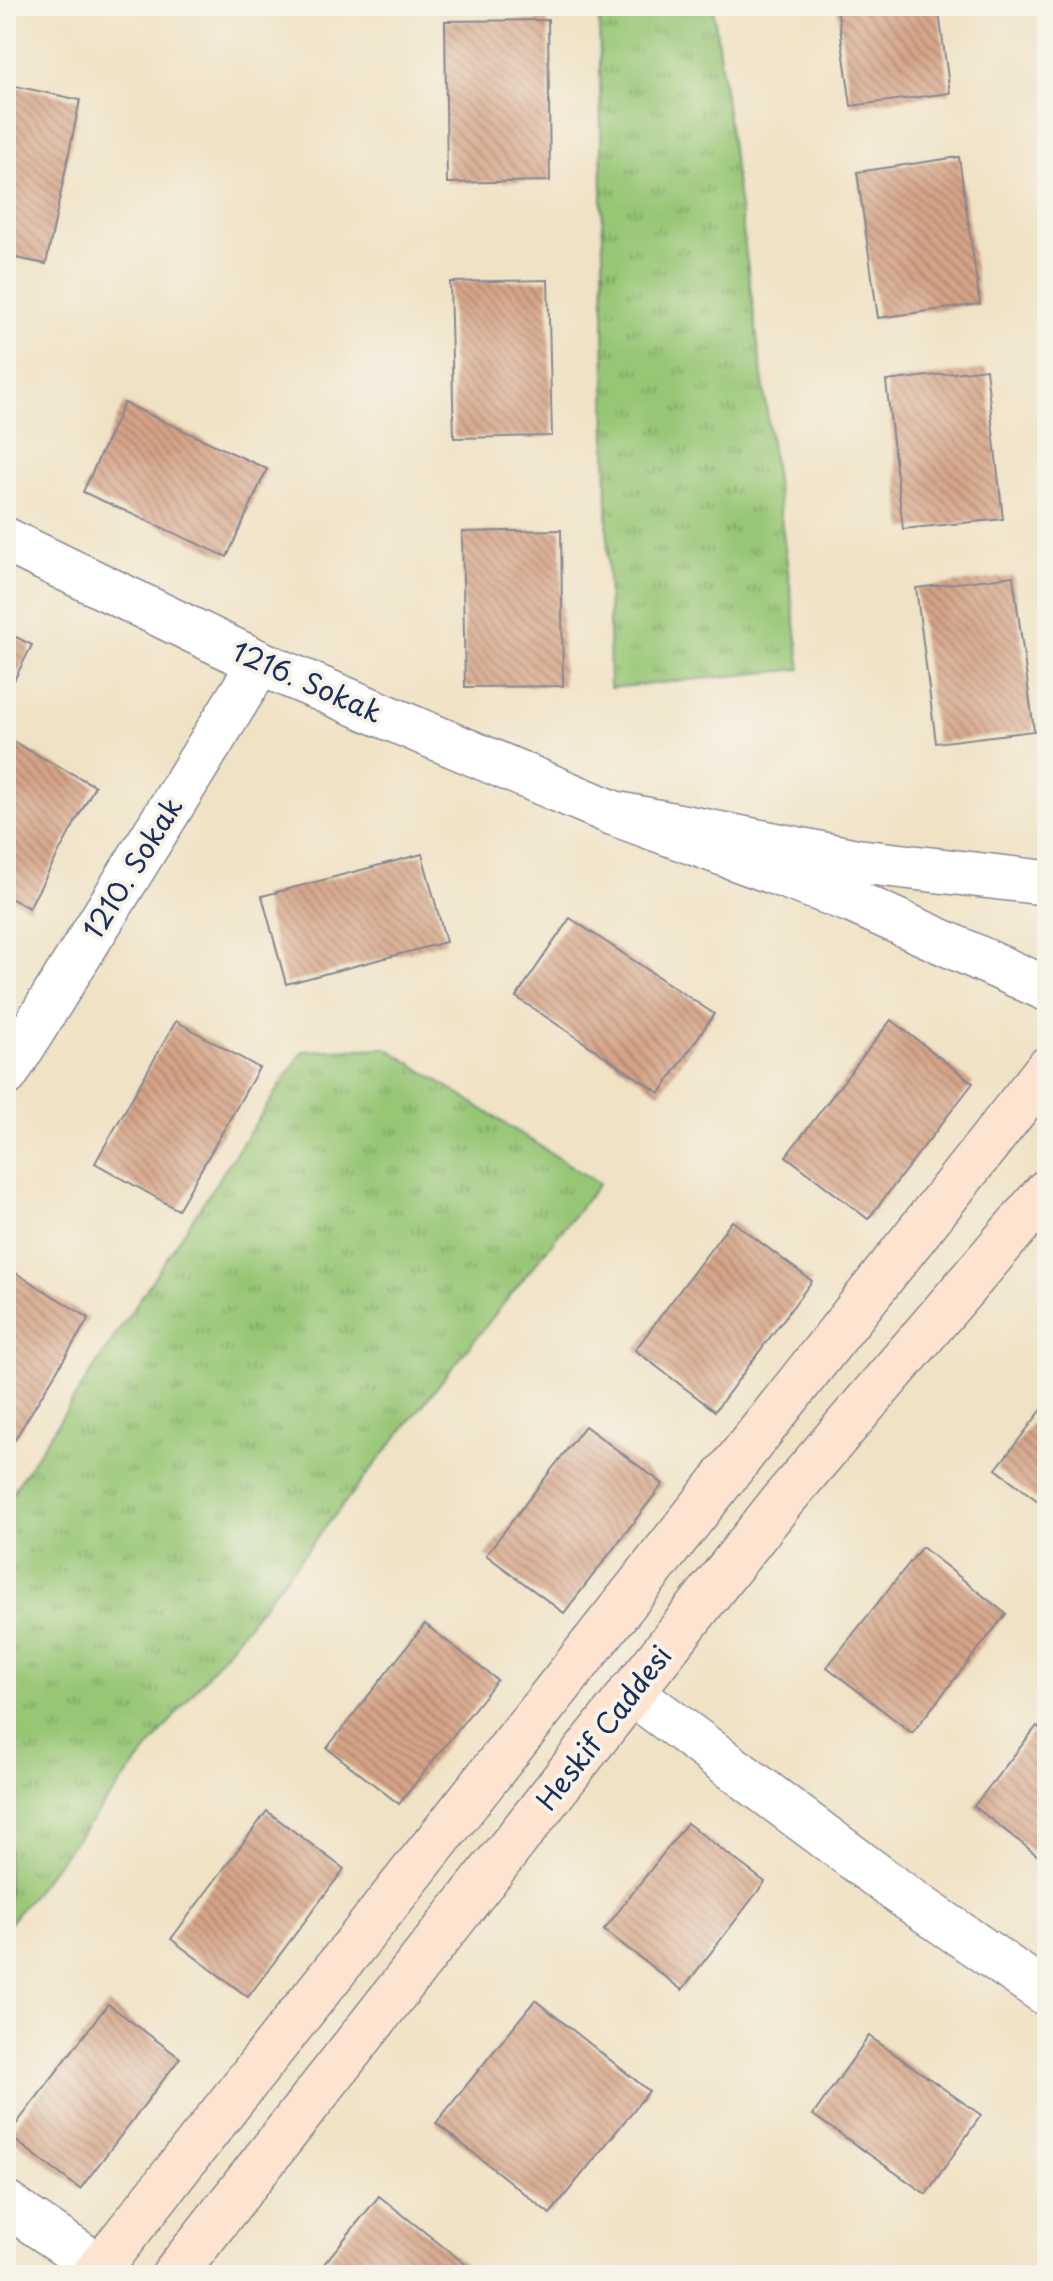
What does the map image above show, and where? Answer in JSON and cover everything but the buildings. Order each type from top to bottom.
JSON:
[{"type":"main road","points":[[97,2271],[1047,1069]]},
{"type":"main road","name":"Heskif Caddesi","points":[[174,2275],[782,1501],[1047,1191]]},
{"type":"street","name":"1216. Sokak","points":[[6,540],[260,663],[613,813]]},
{"type":"street","name":"1210. Sokak","points":[[6,1074],[260,663]]},
{"type":"street","points":[[613,813],[857,861],[1047,883]]},
{"type":"street","points":[[613,813],[852,901],[1047,989]]},
{"type":"street","points":[[631,1692],[903,1895],[1047,1994]]},
{"type":"street","points":[[6,2204],[97,2271]]},
{"type":"green space","points":[[599,6],[713,6],[801,669],[610,688]]},
{"type":"green space","points":[[387,1048],[599,1184],[8,1925],[6,1502],[303,1051]]}]
